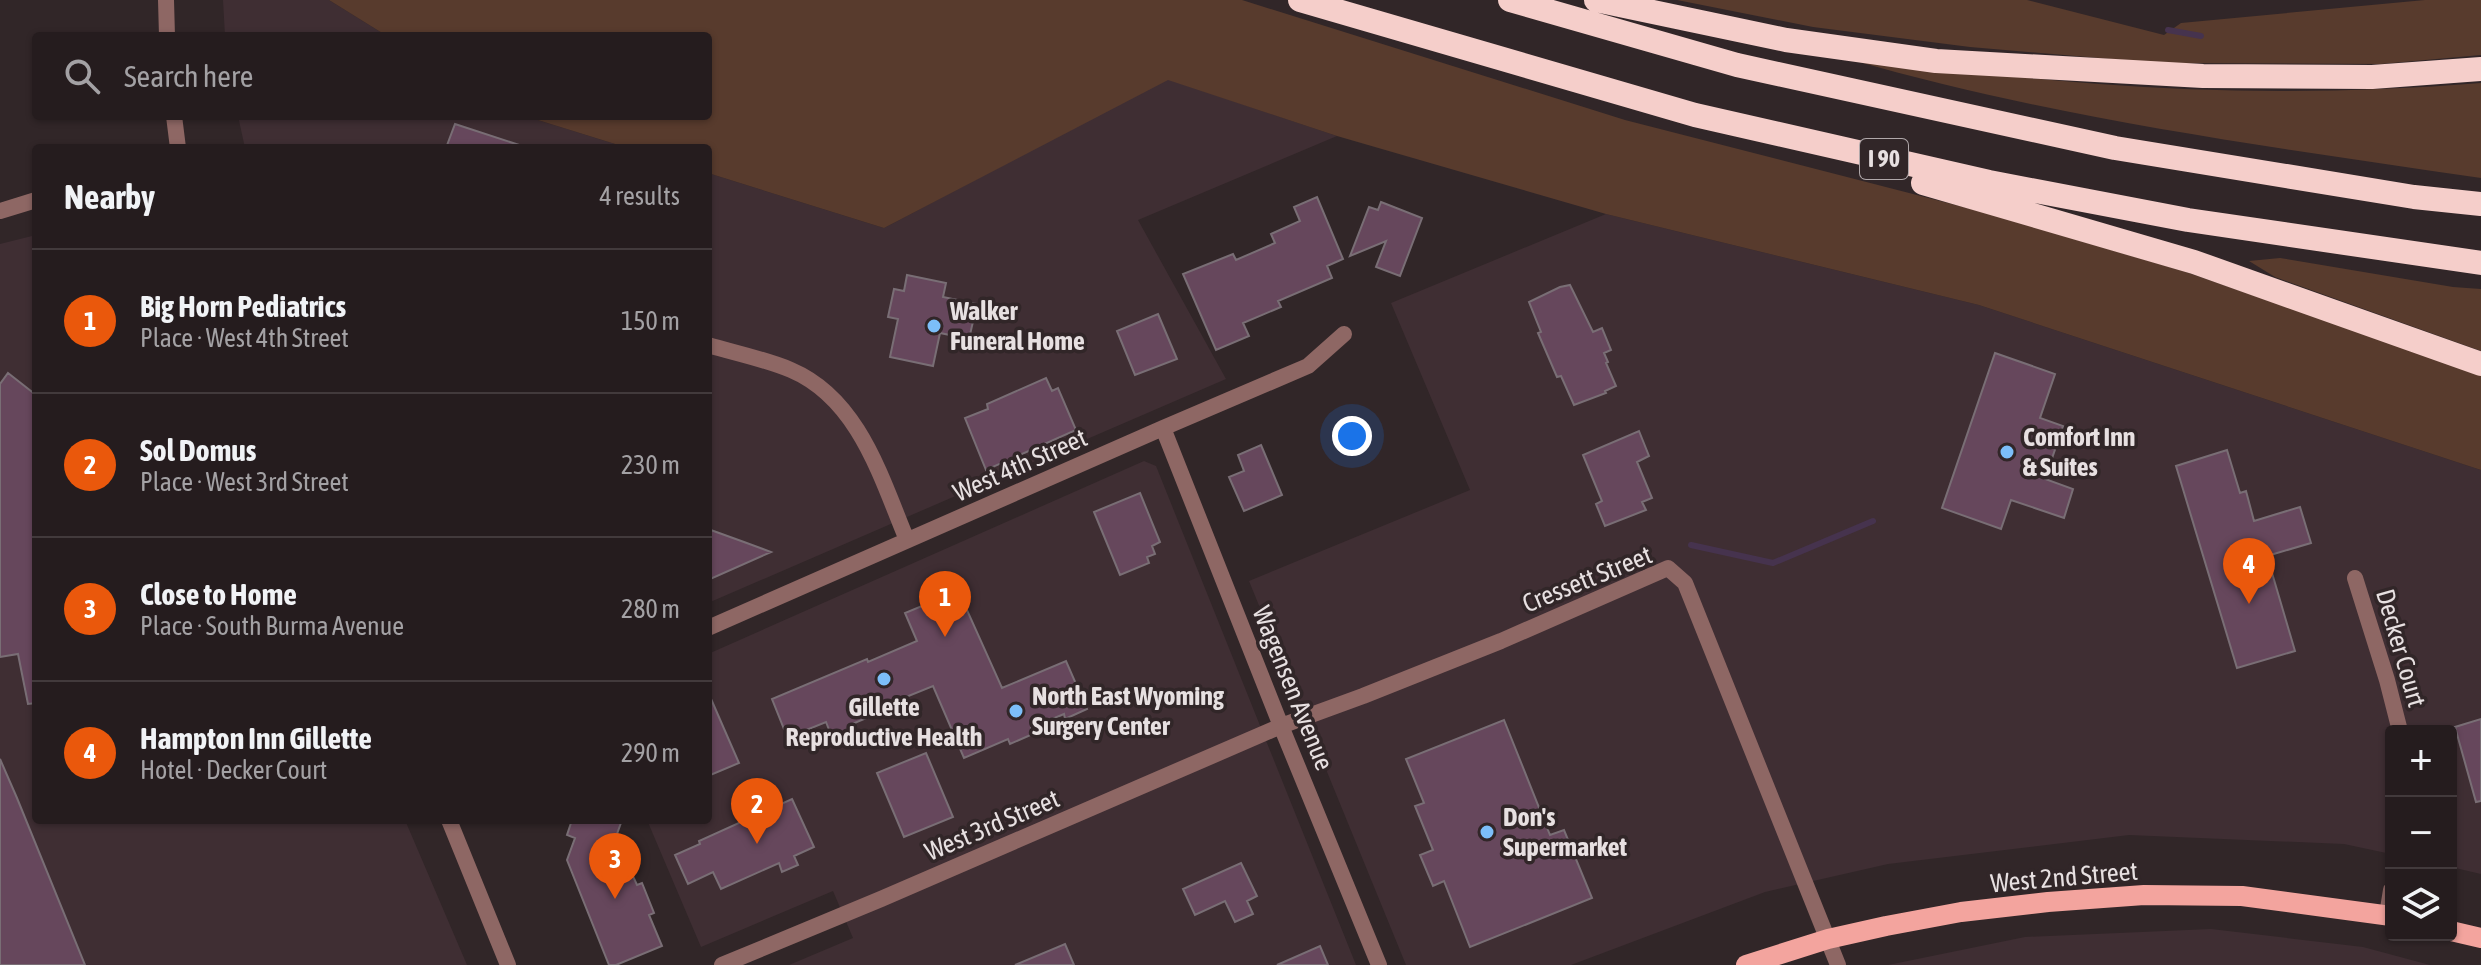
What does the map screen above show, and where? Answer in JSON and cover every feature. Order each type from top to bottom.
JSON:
[{"type":"highway","name":"I 90","points":[[1300,0],[2194,262],[2481,364]]},
{"type":"highway","name":"I 90","points":[[1510,0],[1737,65],[2115,148],[2414,197],[2481,204]]},
{"type":"highway","points":[[1596,0],[1786,40],[1936,61],[2203,76],[2372,77],[2481,69]]},
{"type":"highway","name":"I 90","points":[[1695,115],[1989,182],[2172,217],[2481,263]]},
{"type":"main road","name":"West 2nd Street","points":[[1746,965],[1828,939],[1961,912],[2048,902],[2144,895],[2242,896],[2385,914]]},
{"type":"main road","points":[[2457,932],[2481,938]]},
{"type":"street","points":[[166,0],[167,32]]},
{"type":"street","points":[[174,120],[178,144]]},
{"type":"street","points":[[0,211],[32,201]]},
{"type":"street","name":"West 4th Street","points":[[712,626],[1308,366],[1344,334]]},
{"type":"street","points":[[712,346],[793,371],[821,389],[852,419],[907,540]]},
{"type":"street","name":"Wagensen Avenue","points":[[1163,428],[1379,965]]},
{"type":"street","name":"Cressett Street","points":[[1281,726],[1501,641],[1668,568],[1685,583],[1828,939]]},
{"type":"street","name":"Decker Court","points":[[2355,578],[2398,725]]},
{"type":"street","name":"West 3rd Street","points":[[722,965],[1281,726]]},
{"type":"street","points":[[451,824],[508,965]]},
{"type":"street","points":[[1828,939],[1838,965]]},
{"type":"shaded area","points":[[223,0],[329,0],[381,32],[225,32]]},
{"type":"shaded area","points":[[329,0],[1242,0],[1625,120],[1979,211],[2183,271],[2481,374],[2481,470],[1979,305],[1606,214],[1337,136],[1168,80],[884,228],[712,174],[712,144],[615,144],[538,120],[712,120],[712,32],[381,32]]},
{"type":"shaded area","points":[[1677,0],[2027,0],[2164,35],[2181,23],[2425,0],[2481,0],[2481,55],[2381,64],[2157,63],[1970,47],[1813,27]]},
{"type":"shaded area","points":[[1852,60],[2068,82],[2242,91],[2386,89],[2481,83],[2481,178],[2164,130],[2007,99]]},
{"type":"shaded area","points":[[1167,79],[1337,136],[1138,220],[1226,379],[712,601],[712,174],[884,228]]},
{"type":"shaded area","points":[[239,120],[538,120],[615,144],[244,144]]},
{"type":"shaded area","points":[[1606,214],[1979,305],[2481,470],[2481,874],[2457,868],[2457,725],[2385,725],[2385,853],[2344,844],[2129,835],[1888,864],[1765,892],[1571,965],[1406,965],[1249,581],[1470,490],[1391,303]]},
{"type":"shaded area","points":[[32,236],[32,824],[407,824],[467,965],[0,965],[0,244]]},
{"type":"shaded area","points":[[2280,258],[2481,289],[2481,351],[2275,277],[2249,261]]},
{"type":"shaded area","points":[[1144,461],[1156,466],[1356,965],[789,965],[853,938],[833,891],[701,947],[649,824],[712,824],[712,652]]},
{"type":"shaded area","points":[[2211,929],[2363,947],[2430,965],[1888,965],[2025,937]]},
{"type":"building","points":[[455,124],[516,144],[448,144]]},
{"type":"building","points":[[1317,197],[1343,259],[1327,266],[1332,278],[1278,301],[1281,307],[1243,323],[1249,336],[1216,350],[1183,274],[1233,254],[1236,260],[1275,243],[1271,234],[1300,221],[1294,207]]},
{"type":"building","points":[[1381,202],[1422,218],[1400,276],[1376,267],[1386,241],[1350,256],[1369,207],[1378,210]]},
{"type":"building","name":"Walker Funeral Home","points":[[907,275],[946,283],[943,297],[977,304],[969,339],[940,333],[933,366],[890,357],[898,319],[888,317],[894,289],[904,291]]},
{"type":"building","points":[[1570,285],[1593,332],[1602,328],[1611,350],[1604,353],[1606,363],[1616,386],[1574,405],[1561,376],[1557,377],[1538,333],[1541,332],[1529,302]]},
{"type":"building","points":[[1158,314],[1177,359],[1135,375],[1117,331]]},
{"type":"building","name":"Comfort Inn & Suites","points":[[1995,353],[2055,374],[2040,418],[2063,426],[2045,479],[2073,489],[2064,518],[2011,500],[2001,529],[1942,508]]},
{"type":"building","points":[[8,373],[32,392],[32,704],[28,704],[18,654],[0,657],[0,384]]},
{"type":"building","points":[[1046,378],[1052,391],[1058,388],[1076,430],[986,470],[965,418],[988,409],[987,404]]},
{"type":"building","points":[[1639,431],[1649,456],[1637,462],[1652,498],[1642,502],[1646,510],[1605,526],[1596,504],[1602,501],[1583,455]]},
{"type":"building","points":[[1261,445],[1282,495],[1244,511],[1229,477],[1244,471],[1238,455]]},
{"type":"building","points":[[2227,450],[2240,493],[2246,491],[2254,521],[2300,507],[2311,543],[2267,556],[2295,651],[2237,668],[2176,466]]},
{"type":"building","points":[[1140,493],[1160,542],[1152,546],[1155,554],[1147,557],[1149,563],[1120,575],[1094,512]]},
{"type":"building","points":[[712,530],[771,552],[712,578]]},
{"type":"building","points":[[950,583],[954,592],[958,590],[1002,688],[1066,661],[1087,709],[1065,719],[1064,714],[1031,728],[1033,734],[1010,744],[1008,739],[964,758],[933,686],[891,703],[893,707],[852,724],[854,731],[833,740],[826,722],[794,735],[791,727],[784,729],[772,699],[917,641],[905,613],[927,604],[923,595]]},
{"type":"building","points":[[712,701],[739,763],[712,774]]},
{"type":"building","points":[[2481,719],[2481,801],[2476,802],[2457,726]]},
{"type":"building","name":"Don's Supermarket","points":[[1504,720],[1550,835],[1564,830],[1592,898],[1470,947],[1444,881],[1433,886],[1420,855],[1433,850],[1415,806],[1424,803],[1406,759]]},
{"type":"building","points":[[926,753],[953,817],[904,837],[877,773]]},
{"type":"building","points":[[0,759],[17,798],[85,965],[0,965]]},
{"type":"building","points":[[792,799],[814,847],[794,856],[798,865],[782,872],[779,863],[721,889],[713,872],[688,884],[675,855]]},
{"type":"building","points":[[571,824],[621,824],[617,834],[625,838],[614,867],[632,874],[637,885],[642,883],[654,913],[649,915],[662,946],[609,965],[567,860],[575,838],[567,835]]},
{"type":"building","points":[[1241,863],[1257,896],[1247,901],[1253,914],[1235,922],[1225,901],[1195,915],[1183,889]]},
{"type":"building","points":[[1065,944],[1074,965],[1015,965]]},
{"type":"building","points":[[1320,946],[1328,965],[1277,965]]},
{"type":"waterway","points":[[2168,30],[2201,36]]},
{"type":"waterway","points":[[1691,545],[1773,563],[1873,521]]},
{"type":"place","name":"Walker Funeral Home","points":[[934,326]]},
{"type":"place","name":"Comfort Inn & Suites","points":[[2007,452]]},
{"type":"place","name":"Hampton Inn Gillette","points":[[2249,604]]},
{"type":"place","name":"Big Horn Pediatrics","points":[[945,637]]},
{"type":"place","name":"Gillette Reproductive Health","points":[[884,679]]},
{"type":"place","name":"North East Wyoming Surgery Center","points":[[1016,711]]},
{"type":"place","name":"Don's Supermarket","points":[[1487,832]]},
{"type":"place","name":"Sol Domus","points":[[757,844]]},
{"type":"place","name":"Close to Home","points":[[615,899]]}]
